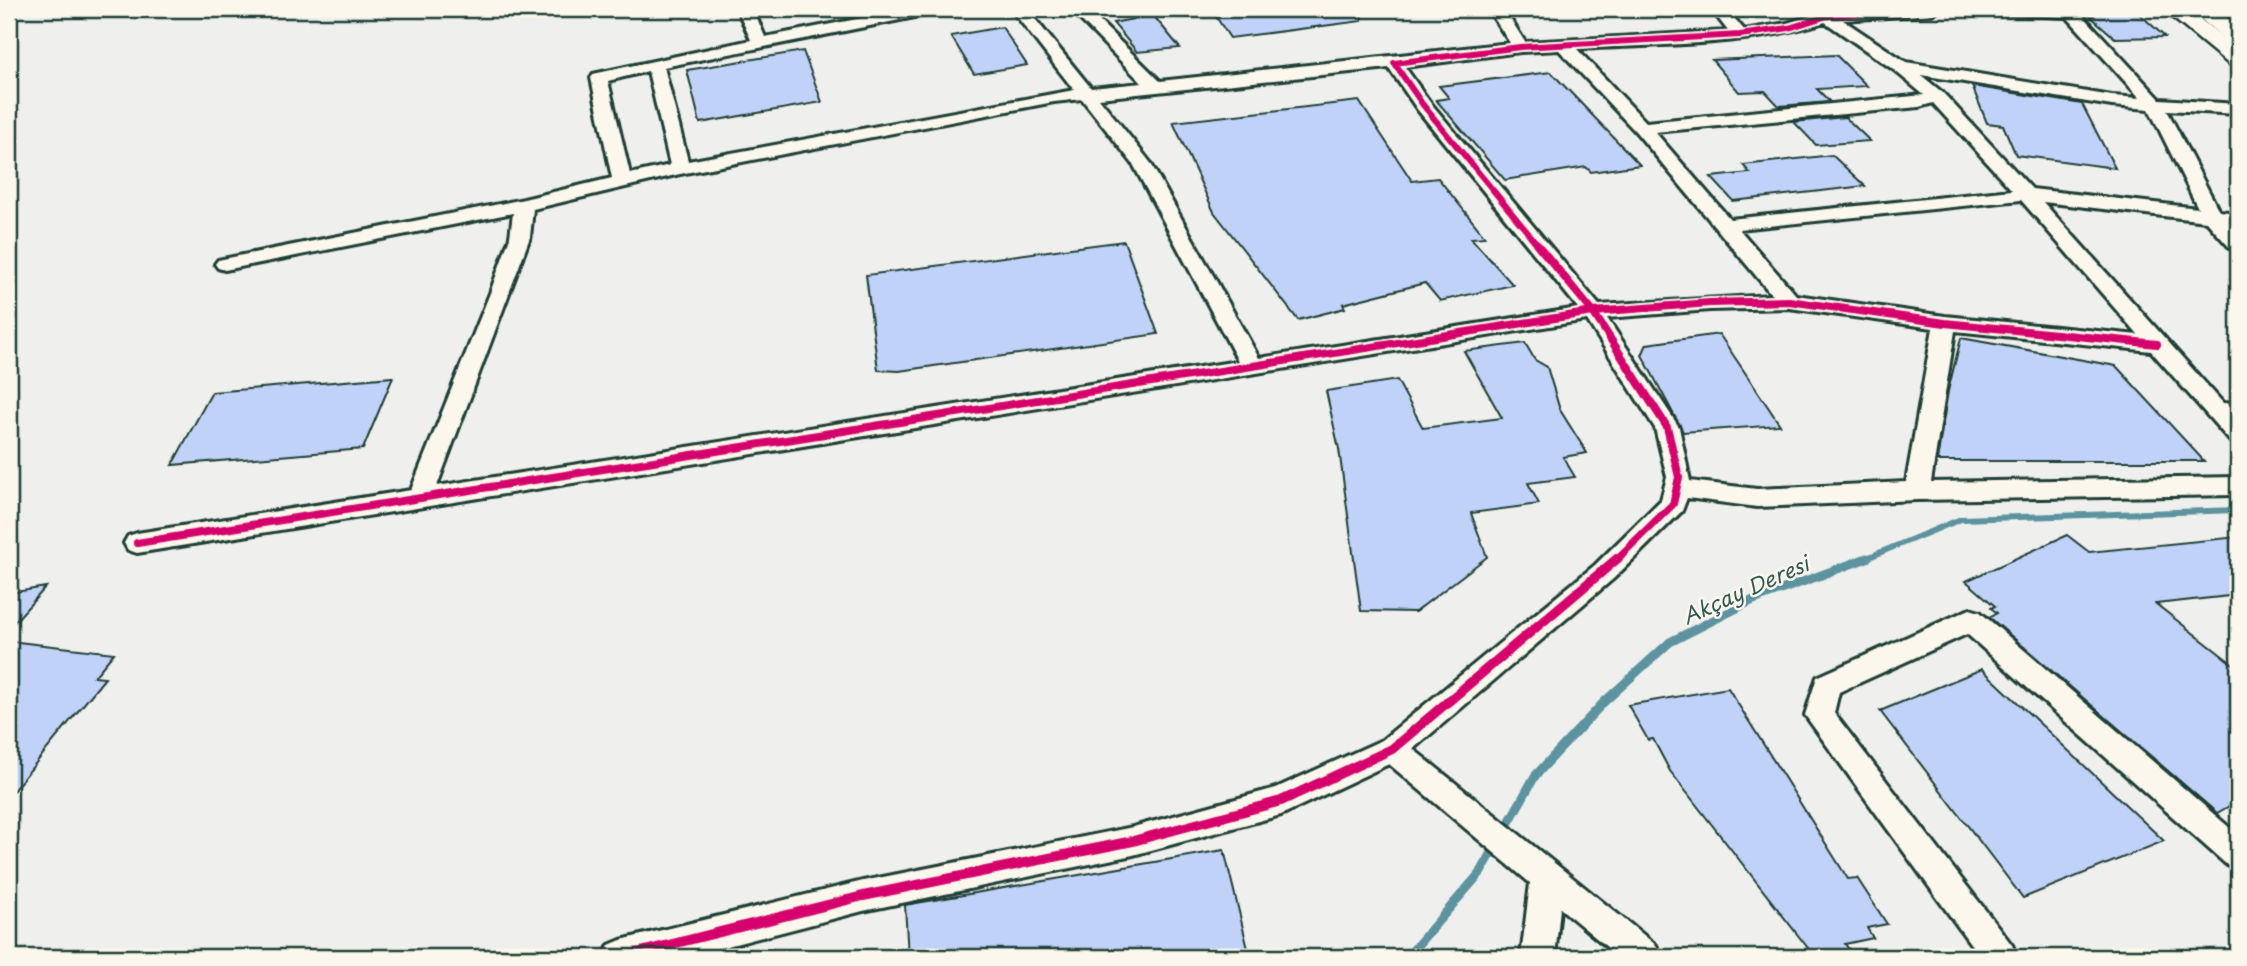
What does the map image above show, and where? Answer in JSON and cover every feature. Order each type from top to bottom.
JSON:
[{"type":"main road","points":[[2173,9],[2238,60]]},
{"type":"main road","points":[[2201,9],[2238,38]]},
{"type":"main road","points":[[2231,9],[2238,15]]},
{"type":"street","points":[[745,9],[760,43]]},
{"type":"street","points":[[622,181],[612,150],[606,101],[600,78],[655,64],[930,9]]},
{"type":"street","points":[[1019,9],[1141,162],[1252,366]]},
{"type":"street","points":[[1078,9],[1156,87]]},
{"type":"street","points":[[1496,9],[1520,47]]},
{"type":"street","points":[[1718,9],[1740,36]]},
{"type":"street","points":[[225,264],[524,205],[680,168],[1054,97],[1394,63],[1520,47],[1740,36],[1789,28],[1821,13],[1932,9]]},
{"type":"street","points":[[2001,9],[2070,10],[2155,104],[2212,216],[2238,245]]},
{"type":"street","points":[[1821,13],[1900,66],[1937,97],[2157,344],[2227,411],[2238,435]]},
{"type":"street","points":[[1564,45],[1642,128],[1789,302]]},
{"type":"street","points":[[621,957],[863,896],[1133,841],[1281,801],[1392,750],[1604,572],[1673,504],[1679,477],[1667,427],[1593,312],[1423,105],[1394,63]]},
{"type":"street","points":[[655,64],[680,168]]},
{"type":"street","points":[[1900,66],[2112,101],[2238,109]]},
{"type":"street","points":[[1642,128],[1919,102],[1937,97]]},
{"type":"street","points":[[1724,225],[2026,194],[2238,219]]},
{"type":"street","points":[[419,498],[500,293],[520,237],[524,205]]},
{"type":"street","points":[[137,543],[1593,312],[1710,303],[1789,302],[1945,323],[2157,344]]},
{"type":"street","points":[[1917,491],[1945,323]]},
{"type":"street","points":[[1676,488],[1757,498],[1917,491],[2238,486]]},
{"type":"street","points":[[2000,957],[1819,715],[1827,685],[1970,620],[2238,855]]},
{"type":"street","points":[[1392,750],[1644,957]]},
{"type":"street","points":[[1538,957],[1547,878]]},
{"type":"building","points":[[1211,9],[1361,9],[1362,21],[1230,38]]},
{"type":"building","points":[[2086,9],[2134,9],[2165,37],[2115,38],[2090,16],[2094,16]]},
{"type":"building","points":[[1153,15],[1180,48],[1137,52],[1113,23]]},
{"type":"building","points":[[1002,27],[1027,65],[974,74],[951,36]]},
{"type":"building","points":[[803,51],[822,102],[700,123],[687,70]]},
{"type":"building","points":[[1836,55],[1867,86],[1817,89],[1830,102],[1779,106],[1765,91],[1739,92],[1712,60]]},
{"type":"building","points":[[1551,72],[1640,165],[1591,172],[1586,167],[1505,180],[1436,100],[1449,98],[1439,86]]},
{"type":"building","points":[[1972,86],[2082,104],[2115,168],[2016,155],[2003,125],[1987,123]]},
{"type":"building","points":[[1359,101],[1412,181],[1438,178],[1485,237],[1471,238],[1513,285],[1440,301],[1425,283],[1343,304],[1345,308],[1298,320],[1214,212],[1173,122]]},
{"type":"building","points":[[1845,117],[1870,141],[1816,145],[1794,122]]},
{"type":"building","points":[[1832,155],[1865,186],[1733,201],[1711,177],[1750,173],[1743,165]]},
{"type":"building","points":[[1124,241],[1158,334],[899,371],[878,370],[866,275]]},
{"type":"building","points":[[1719,334],[1780,425],[1683,432],[1642,355],[1647,344]]},
{"type":"building","points":[[1961,338],[2116,366],[2204,461],[1937,461],[1948,391]]},
{"type":"building","points":[[1525,343],[1535,360],[1547,367],[1560,410],[1587,453],[1563,457],[1575,477],[1528,483],[1539,504],[1471,513],[1487,557],[1415,612],[1361,611],[1339,449],[1326,391],[1397,380],[1423,428],[1502,418],[1464,351]]},
{"type":"building","points":[[393,377],[363,449],[172,465],[212,392]]},
{"type":"building","points":[[2067,535],[2089,552],[2238,537],[2238,595],[2156,604],[2238,668],[2238,801],[2217,813],[1989,617],[1997,613],[1991,608],[1995,606],[1966,581]]},
{"type":"building","points":[[46,587],[9,628],[9,593]]},
{"type":"building","points":[[9,641],[114,653],[94,677],[105,678],[9,796]]},
{"type":"building","points":[[1982,669],[2164,841],[2023,898],[1880,711]]},
{"type":"building","points":[[1728,688],[1848,879],[1857,878],[1887,924],[1867,928],[1873,938],[1845,944],[1850,951],[1815,957],[1670,771],[1653,739],[1648,740],[1628,705]]},
{"type":"building","points":[[1224,850],[1250,957],[908,957],[905,905]]},
{"type":"waterway","name":"Akçay Deresi","points":[[1865,559],[1961,519],[2238,510]]},
{"type":"waterway","name":"Akçay Deresi","points":[[1503,833],[1535,776],[1604,702],[1670,642],[1751,601],[1865,559]]},
{"type":"waterway","name":"Akçay Deresi","points":[[1407,957],[1481,872],[1497,844]]},
{"type":"cycle path","points":[[621,957],[863,896],[1133,841],[1281,801],[1392,749],[1604,572],[1673,504],[1679,477],[1667,427],[1593,312],[1423,105],[1394,63],[1520,47],[1740,35],[1789,28],[1827,16],[1932,9]]},
{"type":"cycle path","points":[[137,543],[1593,312],[1710,303],[1789,301],[1945,323],[2157,344]]}]
